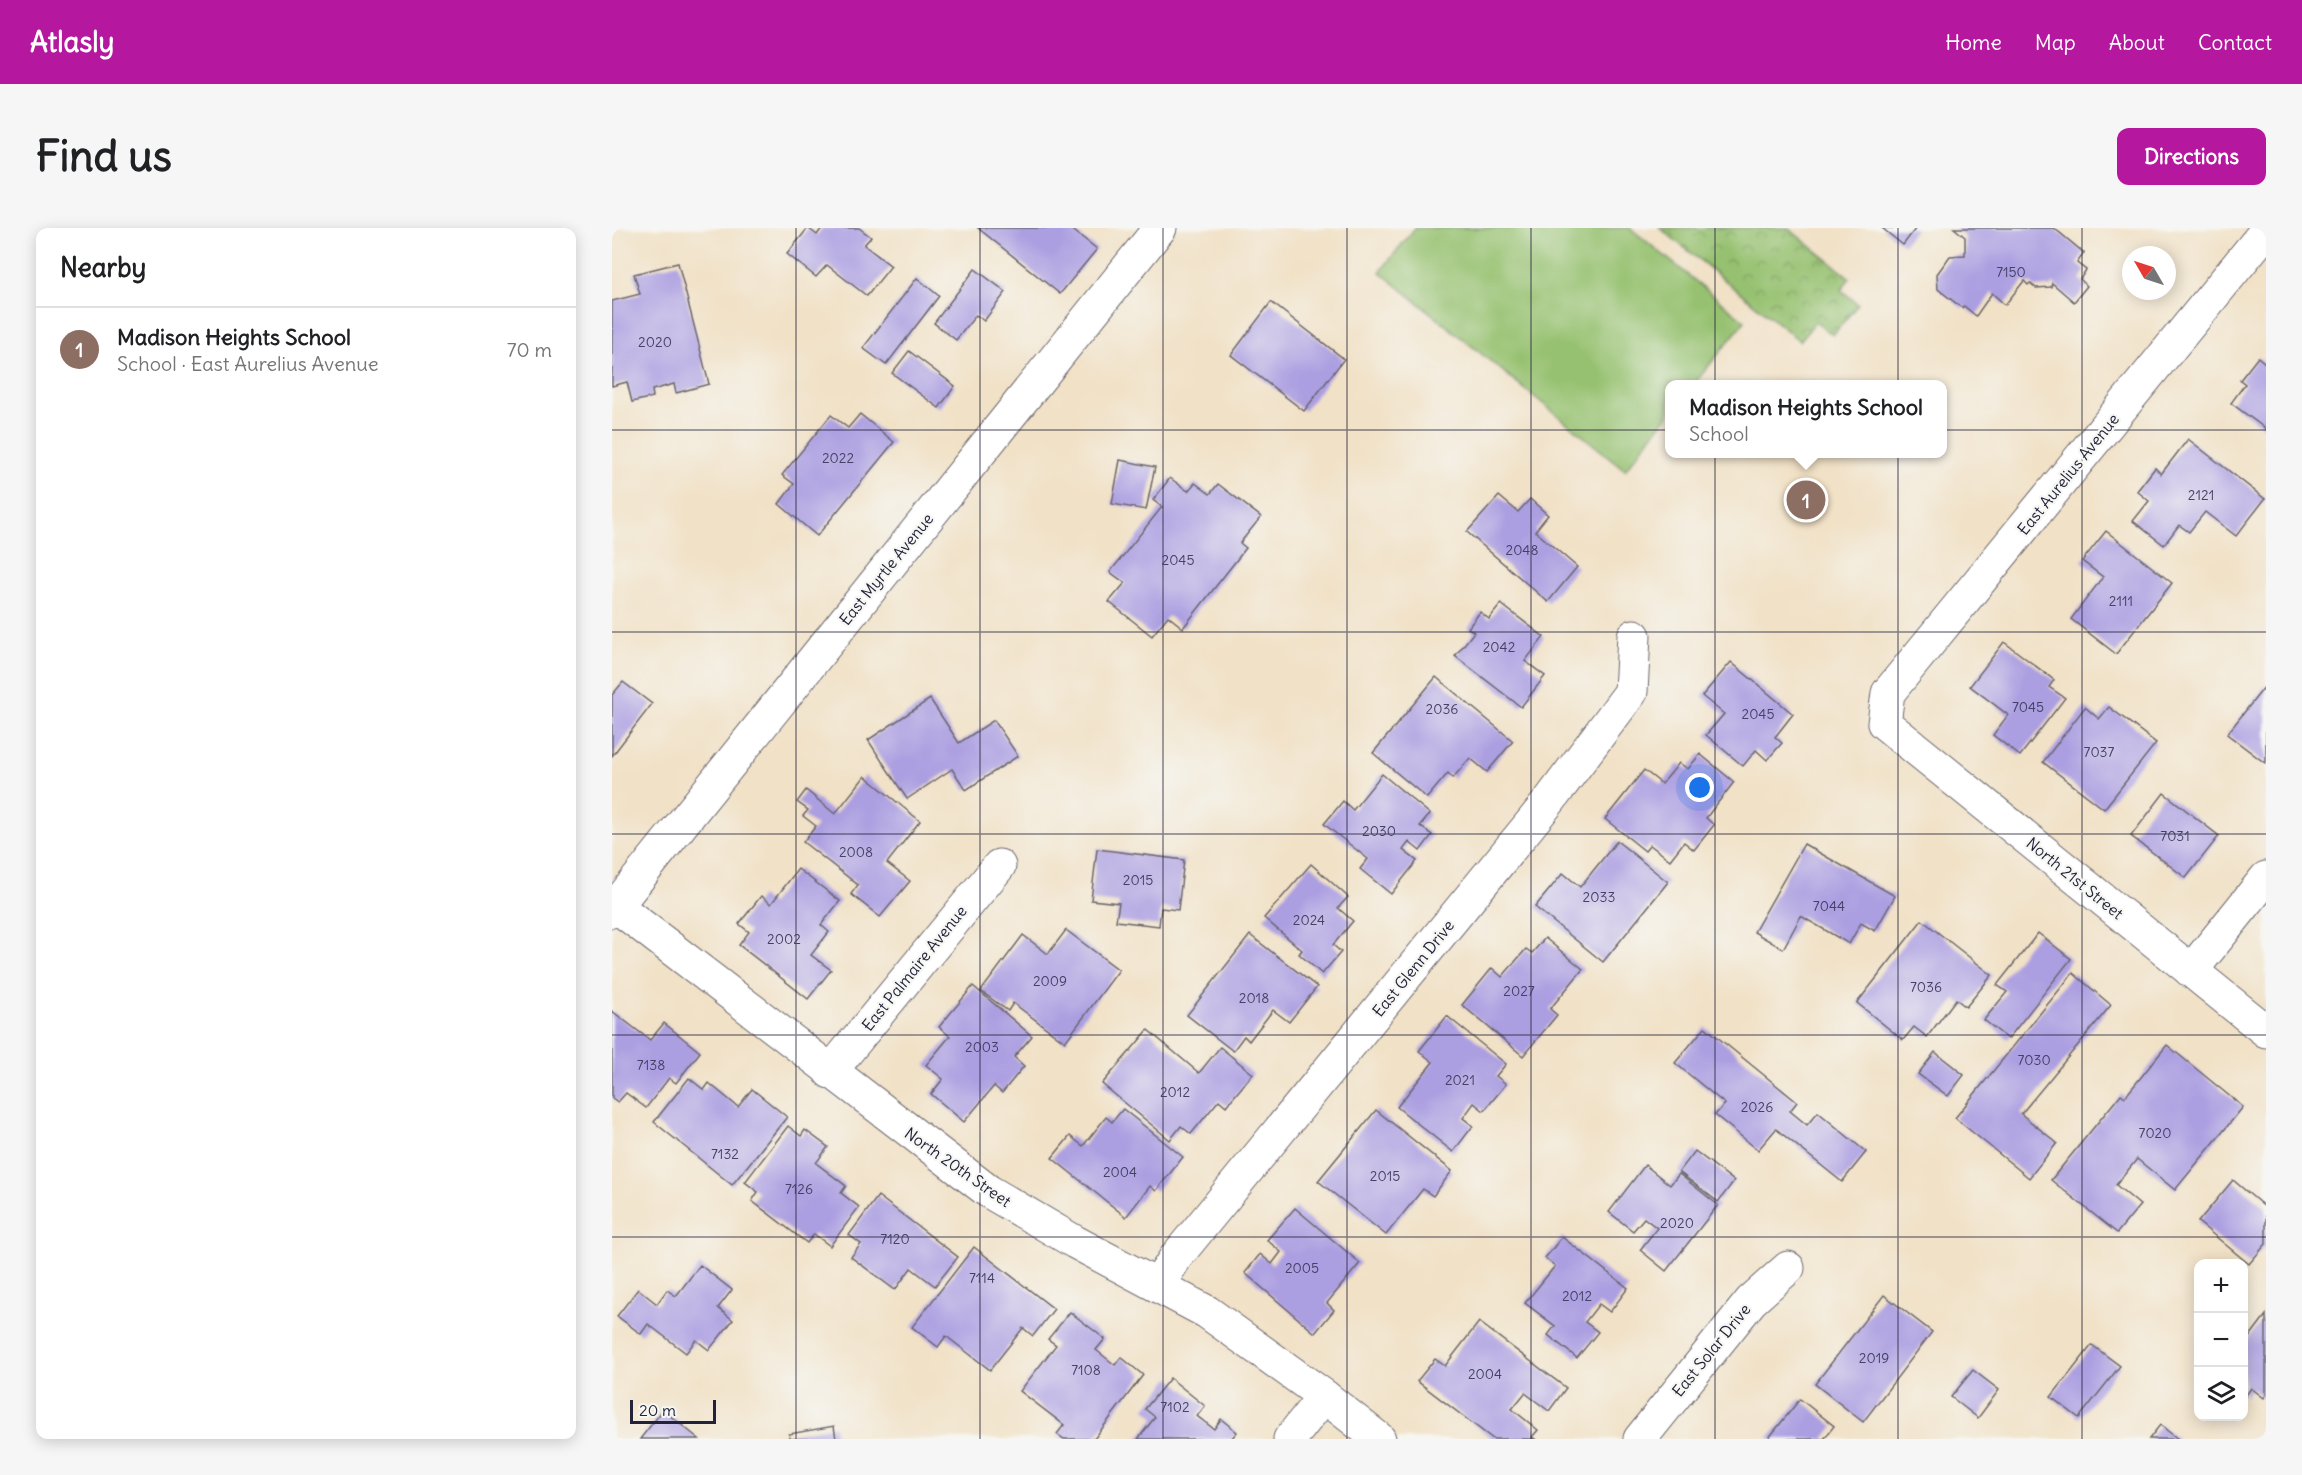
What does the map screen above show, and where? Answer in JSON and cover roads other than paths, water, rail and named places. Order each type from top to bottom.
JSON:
[{"type":"street","name":"East Myrtle Avenue","points":[[614,909],[1160,228]]},
{"type":"street","name":"East Aurelius Avenue","points":[[1884,723],[1888,693],[2266,231]]},
{"type":"street","name":"East Glenn Drive","points":[[1158,1285],[1176,1257],[1550,800],[1630,692],[1634,636]]},
{"type":"street","name":"North 21st Street","points":[[1884,723],[2266,1031]]},
{"type":"street","name":"East Palmaire Avenue","points":[[830,1072],[999,866]]},
{"type":"street","points":[[2191,971],[2266,878]]},
{"type":"street","name":"North 20th Street","points":[[614,909],[988,1191],[1075,1242],[1207,1312],[1324,1395],[1379,1439]]},
{"type":"street","name":"East Solar Drive","points":[[1640,1439],[1751,1301],[1788,1268]]},
{"type":"street","points":[[1290,1439],[1324,1395]]},
{"type":"place","name":"Madison Heights School","points":[[1806,500]]}]
